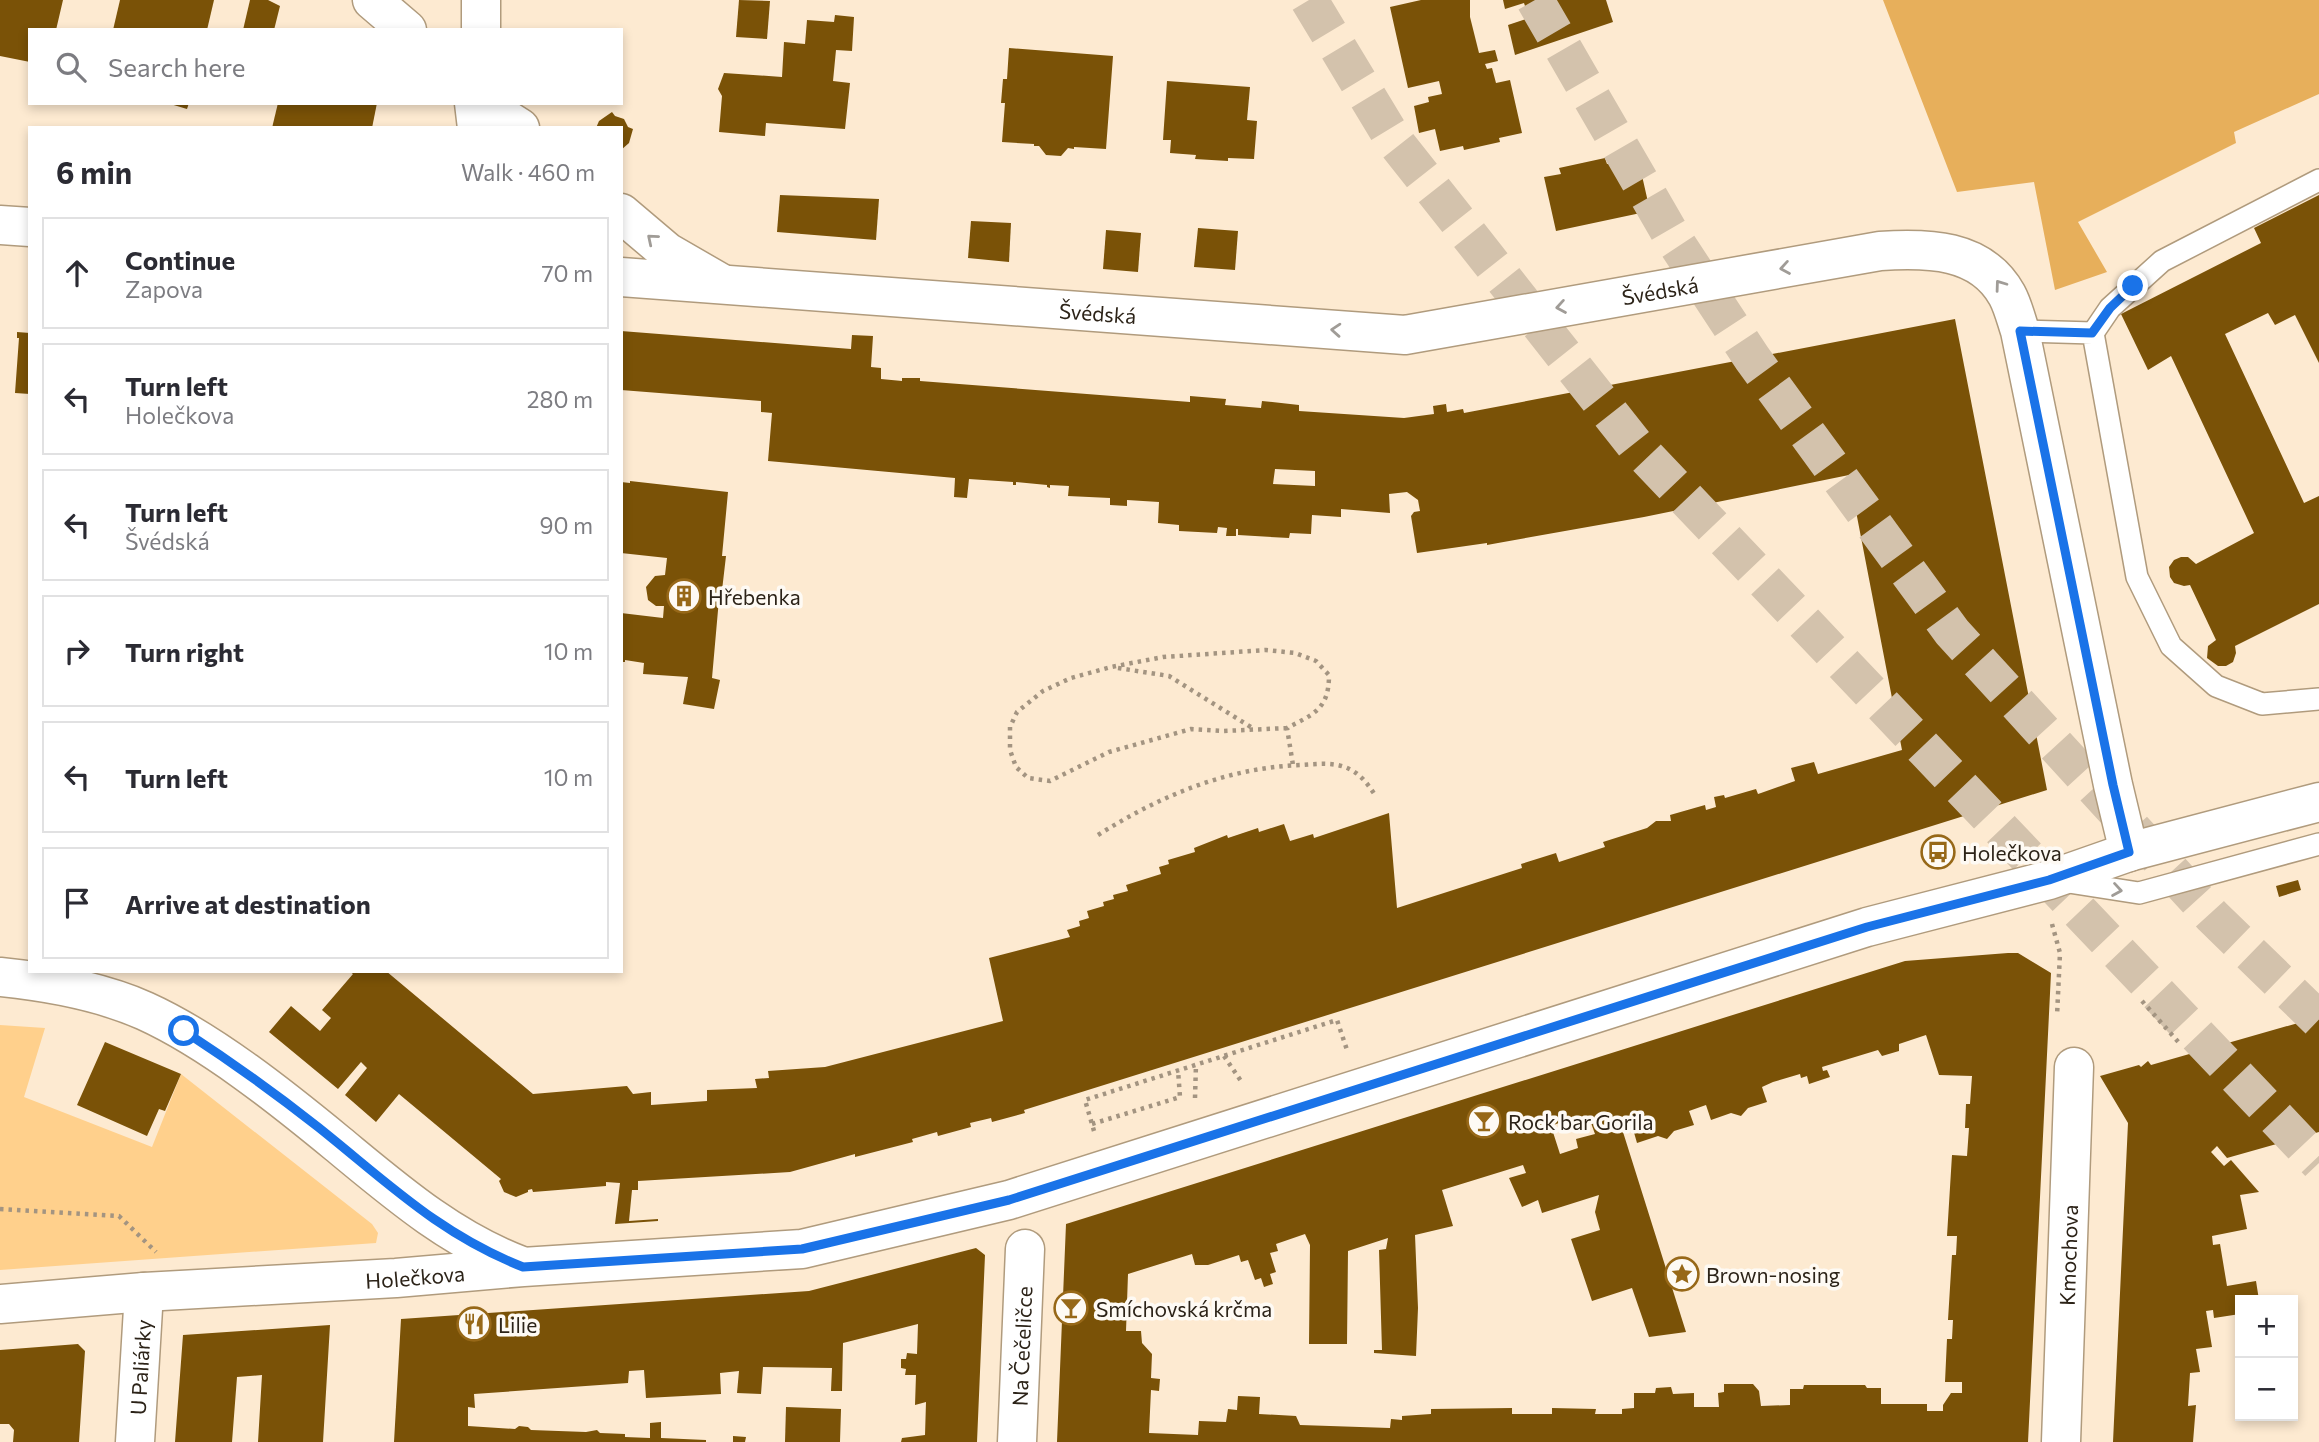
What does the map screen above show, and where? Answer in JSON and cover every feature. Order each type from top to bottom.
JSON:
[{"type":"street","points":[[372,0],[405,28]]},
{"type":"street","points":[[481,0],[481,28]]},
{"type":"street","points":[[474,105],[477,126]]},
{"type":"street","points":[[484,105],[517,126]]},
{"type":"street","name":"Švédská","points":[[623,215],[667,252],[727,286]]},
{"type":"street","points":[[0,225],[28,227]]},
{"type":"street","name":"Švédská","points":[[623,277],[1405,335],[1866,253],[1922,249],[1954,254],[1991,274],[2006,294],[2020,331],[2110,772],[2129,852]]},
{"type":"street","name":"Holečkova","points":[[0,1304],[144,1292],[396,1278],[802,1249],[1009,1200],[1867,927],[2049,880],[2129,852],[2319,802]]},
{"type":"street","points":[[0,977],[30,980],[107,997],[144,1011],[184,1031],[217,1052],[317,1127],[412,1205],[462,1239],[523,1267]]},
{"type":"street","name":"Kmochova","points":[[2061,1442],[2074,1068]]},
{"type":"street","name":"Na Čečeličce","points":[[1017,1442],[1025,1249]]},
{"type":"street","name":"U Paliárky","points":[[135,1442],[144,1292]]},
{"type":"lane","points":[[2319,180],[2162,261],[2110,308],[2092,333],[2137,577],[2171,646],[2216,686],[2262,704],[2319,699]]},
{"type":"lane","points":[[2020,331],[2092,333]]},
{"type":"lane","points":[[2049,880],[2139,893],[2319,845]]},
{"type":"path","points":[[1266,650],[1295,653],[1316,661],[1329,675],[1329,692],[1322,708],[1287,728],[1191,729],[1109,752],[1050,781],[1028,778],[1016,767],[1010,750],[1010,727],[1017,712],[1043,691],[1071,678],[1111,667],[1193,654],[1266,650]]},
{"type":"path","points":[[1111,667],[1170,676],[1225,713],[1255,729]]},
{"type":"path","points":[[1287,728],[1293,765]]},
{"type":"path","points":[[1098,835],[1131,814],[1194,786],[1223,776],[1293,765],[1343,766],[1365,781],[1375,795]]},
{"type":"path","points":[[2052,924],[2060,953],[2057,1016]]},
{"type":"path","points":[[2142,1001],[2181,1045]]},
{"type":"path","points":[[1178,1070],[1180,1097],[1092,1124],[1085,1100],[1196,1064],[1337,1020],[1350,1060]]},
{"type":"path","points":[[1224,1056],[1249,1093]]},
{"type":"path","points":[[1195,1109],[1196,1064]]},
{"type":"path","points":[[0,1209],[119,1216],[157,1253]]},
{"type":"shaded area","points":[[1883,0],[2319,0],[2319,94],[2234,132],[2236,143],[2078,222],[2107,272],[2055,290],[2034,182],[1957,192]]},
{"type":"shaded area","points":[[0,1025],[45,1028],[24,1097],[152,1147],[181,1074],[372,1224],[378,1233],[376,1243],[0,1270]]},
{"type":"building","points":[[0,0],[63,0],[56,28],[28,28],[28,62],[0,56]]},
{"type":"building","points":[[120,0],[214,0],[207,28],[113,28]]},
{"type":"building","points":[[250,0],[268,0],[280,6],[274,28],[243,28]]},
{"type":"building","points":[[739,0],[770,1],[767,39],[736,37]]},
{"type":"building","points":[[1421,0],[1470,0],[1470,17],[1479,53],[1495,50],[1498,61],[1485,64],[1487,69],[1492,68],[1496,83],[1510,80],[1522,133],[1499,138],[1500,142],[1464,150],[1463,146],[1440,151],[1435,129],[1419,133],[1414,106],[1429,102],[1428,97],[1442,94],[1439,81],[1408,88],[1390,7]]},
{"type":"building","points":[[1503,0],[1606,0],[1613,22],[1515,55],[1508,25],[1529,18],[1524,3],[1505,9]]},
{"type":"building","points":[[835,15],[854,17],[852,51],[836,50],[833,81],[850,83],[845,129],[766,123],[765,136],[719,132],[722,96],[718,89],[724,73],[782,77],[784,42],[805,44],[807,20],[834,22]]},
{"type":"building","points":[[1009,48],[1113,56],[1106,149],[1074,147],[1068,148],[1061,156],[1046,155],[1034,144],[1002,142],[1005,103],[1001,103],[1003,79],[1007,79]]},
{"type":"building","points":[[1167,81],[1250,87],[1247,120],[1257,121],[1254,159],[1195,159],[1196,155],[1170,153],[1171,140],[1163,140]]},
{"type":"building","points":[[278,105],[377,105],[372,126],[272,126]]},
{"type":"building","points":[[612,112],[624,119],[628,127],[633,129],[629,143],[623,148],[623,126],[597,126],[599,121]]},
{"type":"building","points":[[1605,158],[1607,164],[1638,158],[1650,211],[1556,231],[1544,177],[1561,174],[1559,168]]},
{"type":"building","points":[[780,195],[879,199],[876,240],[777,232]]},
{"type":"building","points":[[2319,195],[2319,363],[2295,315],[2275,325],[2268,313],[2225,334],[2304,503],[2319,496],[2319,604],[2235,646],[2233,662],[2218,666],[2207,658],[2208,646],[2216,640],[2190,585],[2174,583],[2169,567],[2174,560],[2181,557],[2188,557],[2196,564],[2254,533],[2171,356],[2148,370],[2121,314],[2261,243],[2254,228]]},
{"type":"building","points":[[971,221],[1011,223],[1009,262],[968,258]]},
{"type":"building","points":[[1198,228],[1238,231],[1235,270],[1194,267]]},
{"type":"building","points":[[1106,230],[1141,233],[1138,272],[1103,269]]},
{"type":"building","points":[[1955,319],[2047,790],[1024,1110],[1025,1113],[992,1122],[991,1118],[970,1123],[971,1127],[938,1136],[937,1132],[912,1139],[913,1142],[790,1172],[638,1181],[638,1190],[632,1190],[629,1221],[658,1221],[615,1224],[620,1183],[606,1182],[606,1186],[533,1192],[532,1189],[516,1197],[504,1192],[499,1181],[501,1179],[399,1094],[376,1122],[345,1095],[367,1068],[361,1062],[338,1089],[269,1032],[291,1006],[320,1031],[331,1018],[322,1010],[352,973],[388,973],[533,1094],[627,1086],[633,1094],[651,1092],[651,1105],[707,1101],[707,1090],[757,1088],[755,1079],[769,1078],[768,1071],[825,1067],[1003,1021],[989,958],[1070,937],[1067,930],[1080,926],[1079,921],[1089,918],[1087,911],[1104,906],[1103,902],[1114,899],[1113,895],[1128,891],[1126,885],[1161,874],[1159,867],[1169,864],[1168,860],[1195,852],[1194,848],[1227,835],[1228,838],[1258,828],[1259,832],[1284,824],[1290,841],[1313,834],[1314,838],[1389,813],[1397,908],[1522,868],[1521,864],[1556,853],[1559,862],[1605,847],[1603,842],[1647,828],[1656,821],[1671,821],[1670,815],[1705,805],[1706,810],[1716,807],[1714,797],[1724,795],[1725,798],[1756,789],[1758,794],[1795,781],[1791,768],[1814,762],[1818,774],[1902,750],[1849,475],[1644,517],[1487,545],[1417,553],[1411,516],[1420,511],[1418,500],[1407,492],[1389,494],[1390,513],[1341,509],[1341,517],[1312,515],[1311,534],[1290,533],[1289,538],[1238,535],[1238,529],[1236,536],[1226,536],[1227,528],[1218,527],[1217,533],[1179,531],[1179,525],[1158,523],[1159,502],[1127,500],[1127,506],[1110,505],[1110,498],[1068,496],[1069,486],[1050,485],[1050,488],[1047,485],[1016,482],[1016,485],[1013,485],[1013,482],[969,479],[967,498],[954,497],[955,478],[768,461],[772,413],[761,412],[761,401],[623,390],[623,331],[851,349],[852,335],[873,336],[871,367],[881,368],[881,379],[902,381],[902,378],[920,378],[920,381],[1190,402],[1190,396],[1226,399],[1225,405],[1261,408],[1262,401],[1299,405],[1299,411],[1404,418],[1434,414],[1433,406],[1446,404],[1447,412],[1463,409],[1464,413]],"holes":[[[1275,469],[1315,471],[1315,486],[1273,484]]]},
{"type":"building","points":[[17,332],[28,333],[28,394],[15,393]]},
{"type":"building","name":"Hřebenka","points":[[623,482],[728,492],[722,556],[726,556],[712,678],[720,680],[714,709],[683,704],[688,677],[643,674],[644,663],[623,662],[623,613],[663,618],[664,606],[656,606],[648,600],[646,587],[655,576],[665,575],[667,558],[623,553]]},
{"type":"building","points":[[2298,880],[2301,890],[2279,897],[2276,886]]},
{"type":"building","points":[[2018,953],[2051,973],[2028,1442],[1057,1442],[1066,1224],[1905,961]],"holes":[[[1926,1035],[1939,1075],[1972,1076],[1970,1104],[1966,1104],[1965,1128],[1969,1128],[1967,1156],[1952,1155],[1947,1236],[1957,1236],[1956,1255],[1952,1255],[1948,1320],[1953,1320],[1952,1339],[1947,1339],[1945,1382],[1962,1382],[1962,1393],[1951,1393],[1943,1405],[1943,1411],[1927,1411],[1927,1404],[1881,1404],[1881,1388],[1867,1388],[1865,1385],[1804,1385],[1803,1389],[1790,1389],[1790,1405],[1761,1406],[1759,1391],[1753,1384],[1724,1384],[1724,1392],[1718,1393],[1719,1407],[1694,1407],[1694,1393],[1673,1394],[1671,1387],[1656,1388],[1655,1393],[1634,1393],[1634,1408],[1622,1409],[1622,1414],[1595,1414],[1596,1409],[1552,1408],[1552,1414],[1512,1414],[1512,1408],[1431,1409],[1431,1414],[1402,1416],[1402,1420],[1391,1419],[1390,1428],[1300,1425],[1296,1416],[1259,1414],[1260,1397],[1238,1396],[1237,1410],[1228,1409],[1226,1422],[1199,1421],[1198,1435],[1149,1433],[1151,1390],[1159,1391],[1160,1379],[1151,1378],[1152,1354],[1142,1343],[1141,1331],[1126,1331],[1128,1274],[1192,1254],[1195,1265],[1208,1265],[1239,1255],[1241,1262],[1248,1260],[1255,1280],[1261,1278],[1264,1287],[1273,1284],[1270,1274],[1276,1272],[1270,1253],[1278,1251],[1276,1244],[1305,1234],[1310,1245],[1309,1344],[1347,1344],[1348,1251],[1388,1238],[1386,1249],[1379,1250],[1382,1350],[1374,1350],[1374,1353],[1416,1356],[1418,1308],[1415,1235],[1453,1226],[1442,1190],[1523,1165],[1526,1173],[1509,1178],[1522,1207],[1538,1200],[1542,1213],[1599,1195],[1595,1212],[1600,1230],[1571,1239],[1592,1301],[1632,1288],[1649,1337],[1686,1332],[1623,1132],[1633,1129],[1637,1143],[1658,1136],[1667,1139],[1674,1131],[1694,1125],[1689,1111],[1706,1105],[1711,1120],[1731,1113],[1741,1116],[1748,1108],[1767,1102],[1762,1087],[1773,1082],[1800,1074],[1801,1078],[1807,1076],[1809,1084],[1830,1077],[1822,1067],[1878,1050],[1882,1056],[1899,1051],[1899,1044]],[[1569,1119],[1572,1129],[1591,1123],[1595,1134],[1576,1139],[1578,1148],[1560,1154],[1551,1126]]]},
{"type":"building","points":[[2319,1017],[2319,1132],[2227,1158],[2217,1146],[2211,1152],[2224,1166],[2231,1160],[2259,1192],[2240,1195],[2247,1229],[2212,1236],[2213,1245],[2220,1244],[2227,1286],[2256,1281],[2258,1295],[2235,1295],[2235,1315],[2214,1318],[2213,1310],[2206,1311],[2212,1347],[2196,1349],[2200,1372],[2190,1373],[2188,1406],[2196,1405],[2193,1442],[2113,1442],[2128,1123],[2100,1076],[2139,1065],[2141,1067],[2148,1061],[2151,1065]]},
{"type":"building","points":[[105,1042],[181,1074],[165,1111],[159,1109],[147,1136],[77,1105]]},
{"type":"building","points":[[976,1248],[985,1255],[977,1442],[901,1442],[902,1438],[925,1435],[926,1402],[915,1405],[916,1375],[905,1375],[906,1369],[901,1368],[901,1359],[906,1359],[907,1353],[917,1354],[918,1324],[843,1343],[842,1391],[831,1391],[832,1368],[763,1367],[761,1394],[737,1393],[739,1371],[720,1373],[721,1394],[646,1398],[644,1370],[629,1371],[628,1383],[474,1394],[475,1408],[468,1407],[468,1426],[515,1429],[519,1426],[531,1430],[586,1432],[597,1430],[600,1433],[625,1434],[625,1437],[650,1438],[650,1423],[661,1422],[661,1438],[706,1442],[394,1442],[401,1319],[809,1291]]},
{"type":"building","points":[[330,1325],[323,1442],[258,1442],[262,1375],[237,1377],[232,1442],[175,1442],[183,1335]]},
{"type":"building","points":[[78,1344],[85,1351],[79,1442],[13,1442],[14,1430],[9,1424],[0,1424],[0,1350]]},
{"type":"building","points":[[786,1407],[841,1409],[840,1442],[785,1442]]},
{"type":"building","points":[[733,1436],[746,1437],[745,1442],[733,1442]]},
{"type":"tunnel","points":[[1309,0],[1393,139],[1635,445],[2319,1163]]},
{"type":"tunnel","points":[[1535,0],[1671,235],[1752,358],[1952,632],[2212,916],[2319,1020]]},
{"type":"place","name":"Hřebenka","points":[[684,596]]},
{"type":"place","name":"Holečkova","points":[[1938,852]]},
{"type":"place","name":"Rock bar Gorila","points":[[1484,1121]]},
{"type":"place","name":"Brown-nosing","points":[[1682,1274]]},
{"type":"place","name":"Smíchovská krčma","points":[[1071,1308]]},
{"type":"place","name":"Lilie","points":[[474,1324]]},
{"type":"route","points":[[184,1031],[217,1052],[317,1127],[412,1205],[462,1239],[523,1267],[802,1249],[1009,1200],[1867,927],[2049,880],[2129,852],[2020,331],[2092,333],[2110,308],[2133,286]]}]
